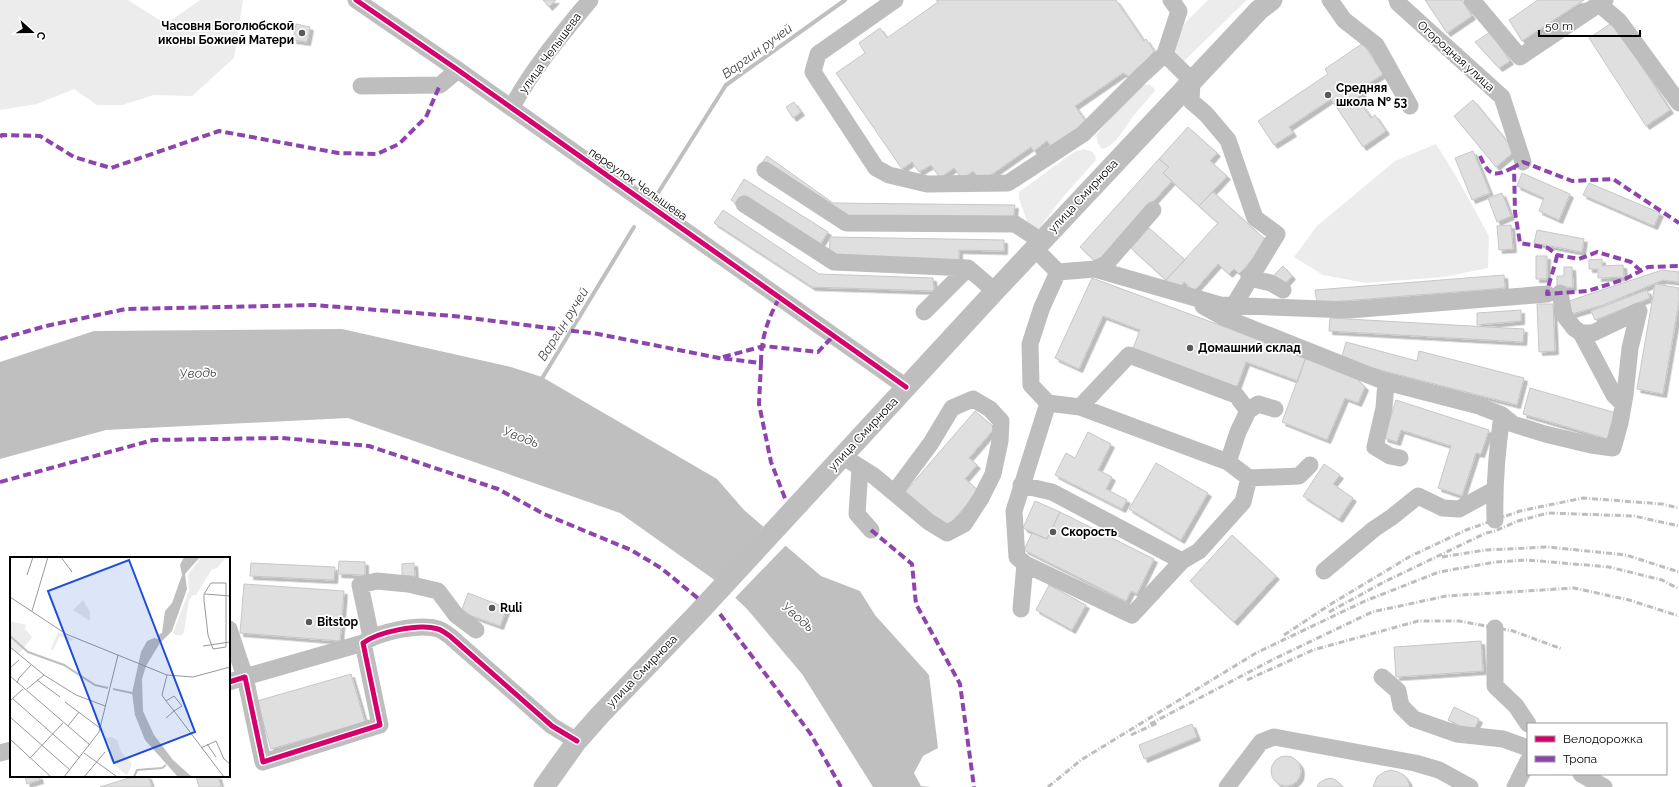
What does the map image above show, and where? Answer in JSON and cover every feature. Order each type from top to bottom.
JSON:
[{"type":"main road","name":"улица Смирнова","points":[[544,787],[576,741],[600,715],[698,613],[1037,245],[1259,10],[1272,0]]},
{"type":"street","name":"переулок Челышева","points":[[356,0],[512,107],[906,387]]},
{"type":"street","name":"улица Челышева","points":[[512,107],[529,78],[590,0]]},
{"type":"street","points":[[895,0],[818,54],[813,72],[876,168],[889,174],[927,184],[1008,183],[1083,134],[1165,54],[1179,10],[1171,0]]},
{"type":"street","points":[[1330,0],[1344,20],[1376,46],[1410,106]]},
{"type":"street","name":"Огородная улица","points":[[1397,0],[1398,3],[1502,97],[1523,162]]},
{"type":"street","points":[[1472,0],[1520,57],[1602,2],[1619,21],[1679,103]]},
{"type":"street","points":[[1165,54],[1192,81],[1191,101],[1206,114],[1228,140],[1255,218],[1277,234],[1234,305]]},
{"type":"street","points":[[361,86],[440,85],[458,70]]},
{"type":"street","points":[[765,170],[846,223],[1015,224],[1032,235],[1037,245],[1058,272]]},
{"type":"street","points":[[744,204],[834,262],[968,268],[995,291]]},
{"type":"street","points":[[1058,272],[1095,269],[1106,264],[1153,210]]},
{"type":"street","points":[[924,312],[968,268]]},
{"type":"street","points":[[1095,269],[1220,305],[1349,310],[1553,294],[1574,328],[1582,333],[1614,395],[1623,404]]},
{"type":"street","points":[[1058,272],[1042,307],[1030,344],[1031,385],[1048,404],[1080,407],[1228,462],[1249,478],[1299,476],[1310,465]]},
{"type":"street","points":[[1249,278],[1271,283],[1283,290]]},
{"type":"street","points":[[1185,296],[1223,318],[1386,382],[1479,406],[1502,415],[1513,424],[1545,434],[1591,445],[1613,448],[1623,404],[1630,348],[1639,311],[1593,333],[1582,333]]},
{"type":"street","points":[[1080,407],[1129,355],[1236,395],[1248,411]]},
{"type":"street","points":[[1386,382],[1384,408],[1375,447],[1390,456],[1400,458]]},
{"type":"street","points":[[842,456],[874,476],[893,492],[929,522],[946,533],[964,524],[981,498],[992,474],[1000,440],[1001,421],[990,409],[973,399],[952,408],[932,443],[893,492]]},
{"type":"street","points":[[1048,404],[1021,485],[1014,511],[1017,557],[1025,564],[1132,615],[1182,561],[1199,551],[1243,502],[1249,478]]},
{"type":"street","points":[[1228,462],[1238,432],[1248,411],[1258,404],[1275,409]]},
{"type":"street","points":[[1495,520],[1494,490],[1497,450],[1502,415]]},
{"type":"street","points":[[860,468],[857,514],[871,530]]},
{"type":"street","points":[[1021,485],[1052,492],[1182,561]]},
{"type":"street","points":[[1324,571],[1374,529],[1392,517],[1418,496],[1443,508],[1460,510],[1494,490]]},
{"type":"street","points":[[1021,610],[1025,564]]},
{"type":"street","points":[[230,635],[237,679],[263,762],[380,725],[360,585],[377,581],[408,584],[438,591],[456,615],[476,630]]},
{"type":"street","points":[[237,679],[400,630],[423,626],[438,629],[451,637],[552,726],[576,741]]},
{"type":"street","points":[[1495,628],[1495,686],[1516,706],[1527,723]]},
{"type":"street","points":[[1382,678],[1398,691],[1402,706],[1414,718],[1457,734],[1503,739],[1527,748]]},
{"type":"street","points":[[1227,787],[1261,742],[1274,737],[1415,762],[1438,770],[1470,787]]},
{"type":"street","points":[[0,753],[10,750]]},
{"type":"street","points":[[1515,787],[1527,763]]},
{"type":"street","points":[[1583,775],[1604,787]]},
{"type":"shaded area","points":[[0,0],[128,0],[166,24],[200,0],[243,0],[234,58],[192,96],[154,95],[122,105],[97,105],[74,89],[37,104],[0,110]]},
{"type":"shaded area","points":[[1208,0],[1247,0],[1184,61],[1173,48],[1185,23]]},
{"type":"shaded area","points":[[1149,84],[1155,89],[1155,91],[1134,115],[1116,140],[1112,144],[1102,149],[1098,144],[1096,135],[1137,87]]},
{"type":"shaded area","points":[[1436,144],[1456,176],[1489,236],[1488,268],[1444,277],[1366,283],[1323,275],[1294,257],[1317,226],[1395,161]]},
{"type":"shaded area","points":[[1084,149],[1093,152],[1096,158],[1095,161],[1063,197],[1035,234],[1031,233],[1019,198],[1019,192],[1074,152]]},
{"type":"water","name":"Уводь","points":[[342,329],[511,367],[542,377],[717,479],[744,510],[821,576],[860,591],[875,615],[929,675],[938,748],[923,756],[914,773],[921,786],[931,787],[873,787],[802,674],[747,609],[723,586],[620,513],[348,418],[106,430],[0,459],[0,362],[94,331]]},
{"type":"pier","points":[[764,526],[786,545],[734,599],[715,583]]},
{"type":"building","points":[[543,0],[556,0],[549,7]]},
{"type":"building","points":[[936,0],[1116,0],[1144,41],[1146,39],[1154,51],[1132,78],[1123,73],[1075,106],[1087,123],[1052,147],[1047,141],[1034,151],[1031,147],[981,182],[973,171],[962,179],[954,168],[940,178],[931,165],[919,172],[912,162],[902,169],[836,73],[865,53],[859,43],[880,28],[887,38],[938,2]]},
{"type":"building","points":[[1425,0],[1462,0],[1472,16],[1447,33]]},
{"type":"building","points":[[1538,0],[1584,0],[1522,41],[1509,20]]},
{"type":"building","points":[[1613,22],[1670,110],[1646,126],[1589,38]]},
{"type":"building","name":"Часовня Боголюбской иконы Божией Матери","points":[[296,24],[310,27],[307,42],[293,40]]},
{"type":"building","points":[[1490,32],[1510,61],[1499,68],[1475,42]]},
{"type":"building","name":"Средняя школа № 53","points":[[1363,43],[1383,74],[1360,89],[1363,93],[1357,97],[1371,118],[1375,115],[1386,131],[1363,147],[1331,99],[1289,127],[1293,133],[1274,145],[1258,121],[1328,74],[1325,69]]},
{"type":"building","points":[[1473,100],[1515,151],[1496,167],[1454,116]]},
{"type":"building","points":[[794,102],[801,112],[793,118],[786,107]]},
{"type":"building","points":[[1188,127],[1217,153],[1210,161],[1227,176],[1199,206],[1163,173],[1169,167],[1159,159]]},
{"type":"building","points":[[1473,151],[1490,193],[1472,200],[1455,158]]},
{"type":"building","points":[[767,156],[833,203],[1015,205],[1013,222],[829,218],[758,168]]},
{"type":"building","points":[[1159,159],[1169,167],[1163,173],[1172,181],[1097,263],[1080,247]]},
{"type":"building","points":[[1522,173],[1570,194],[1559,220],[1539,211],[1544,198],[1517,186]]},
{"type":"building","points":[[744,179],[828,232],[815,253],[731,200]]},
{"type":"building","points":[[1589,183],[1660,213],[1654,226],[1583,195]]},
{"type":"building","points":[[1213,192],[1268,242],[1239,274],[1234,269],[1229,274],[1218,264],[1194,291],[1184,282],[1177,290],[1166,280],[1218,223],[1199,206]]},
{"type":"building","points":[[1502,193],[1511,216],[1497,222],[1488,198]]},
{"type":"building","points":[[723,210],[819,274],[933,278],[934,291],[812,287],[714,223]]},
{"type":"building","points":[[1511,225],[1513,249],[1499,250],[1497,226]]},
{"type":"building","points":[[1149,228],[1185,260],[1166,280],[1131,248]]},
{"type":"building","points":[[1537,230],[1584,239],[1582,252],[1534,243]]},
{"type":"building","points":[[830,237],[1004,240],[1004,251],[959,250],[959,263],[829,261]]},
{"type":"building","points":[[1536,256],[1547,256],[1547,279],[1536,279]]},
{"type":"building","points":[[1602,259],[1602,266],[1623,265],[1624,277],[1598,278],[1598,269],[1589,269],[1589,260]]},
{"type":"building","points":[[1283,266],[1292,276],[1283,286],[1273,276]]},
{"type":"building","points":[[1564,267],[1572,267],[1573,287],[1557,287],[1557,276],[1564,276]]},
{"type":"building","points":[[1662,270],[1679,272],[1679,282],[1663,280],[1603,305],[1572,314],[1569,301]]},
{"type":"building","points":[[1504,275],[1505,288],[1317,303],[1315,290]]},
{"type":"building","points":[[1092,278],[1306,357],[1298,381],[1246,362],[1235,392],[1131,354],[1140,330],[1103,316],[1079,369],[1055,358]]},
{"type":"building","points":[[1655,284],[1679,288],[1679,302],[1663,394],[1637,389]]},
{"type":"building","points":[[1647,290],[1650,298],[1595,320],[1591,311]]},
{"type":"building","points":[[1537,304],[1553,304],[1555,351],[1539,352]]},
{"type":"building","points":[[1521,310],[1521,321],[1477,325],[1477,313]]},
{"type":"building","points":[[1330,318],[1524,329],[1523,342],[1329,331]]},
{"type":"building","points":[[1346,342],[1417,361],[1419,351],[1524,378],[1517,405],[1341,360]]},
{"type":"building","points":[[1306,357],[1352,374],[1365,387],[1358,403],[1345,398],[1327,440],[1282,422]]},
{"type":"building","points":[[1530,388],[1616,413],[1608,439],[1523,414]]},
{"type":"building","points":[[1396,400],[1489,430],[1481,454],[1476,453],[1462,496],[1438,488],[1451,446],[1401,430],[1397,442],[1384,438]]},
{"type":"building","points":[[975,411],[995,428],[969,458],[977,465],[965,479],[979,491],[946,528],[905,492]]},
{"type":"building","points":[[1088,432],[1111,444],[1098,470],[1112,477],[1106,489],[1127,500],[1122,509],[1055,475],[1066,453],[1075,458]]},
{"type":"building","points":[[1156,463],[1208,493],[1181,540],[1129,509]]},
{"type":"building","points":[[1324,464],[1340,475],[1333,484],[1353,498],[1339,519],[1303,496]]},
{"type":"building","points":[[1035,501],[1060,512],[1047,539],[1023,528]]},
{"type":"building","points":[[1060,512],[1154,559],[1137,594],[1131,591],[1126,601],[1024,550],[1032,533],[1047,539]]},
{"type":"building","points":[[1232,535],[1276,576],[1234,622],[1190,581]]},
{"type":"building","points":[[339,561],[365,562],[365,575],[338,574]]},
{"type":"building","points":[[251,563],[335,567],[334,580],[250,576]]},
{"type":"building","points":[[414,563],[415,576],[402,576],[402,564]]},
{"type":"building","points":[[244,584],[344,591],[340,641],[240,633]]},
{"type":"building","points":[[1049,585],[1086,605],[1072,630],[1036,610]]},
{"type":"building","points":[[468,593],[507,608],[500,626],[461,612]]},
{"type":"building","points":[[1481,641],[1483,671],[1396,677],[1394,647]]},
{"type":"building","points":[[351,674],[365,722],[271,749],[257,701]]},
{"type":"building","points":[[1454,707],[1479,719],[1473,732],[1448,720]]},
{"type":"building","points":[[1192,724],[1197,737],[1144,759],[1139,745]]},
{"type":"building","points":[[1286,756],[1292,757],[1300,765],[1300,777],[1292,785],[1286,786],[1280,785],[1272,777],[1271,771],[1272,765],[1280,757]]},
{"type":"building","points":[[1391,770],[1404,775],[1410,787],[1373,787],[1377,777],[1384,772]]},
{"type":"building","points":[[25,777],[39,777],[40,780],[27,784]]},
{"type":"building","points":[[133,777],[148,777],[152,787],[100,787]]},
{"type":"building","points":[[196,777],[218,777],[221,787],[199,787]]},
{"type":"building","points":[[1330,778],[1336,780],[1343,787],[1317,787],[1319,783]]},
{"type":"waterway","name":"Варгин ручей","points":[[658,193],[726,85],[845,0]]},
{"type":"waterway","name":"Варгин ручей","points":[[541,380],[634,227]]},
{"type":"railway","points":[[1284,635],[1331,604],[1409,557],[1466,530],[1520,511],[1583,498],[1662,504],[1679,508]]},
{"type":"railway","points":[[1329,612],[1384,582],[1486,533],[1495,531],[1518,521],[1548,513],[1634,516],[1679,526]]},
{"type":"railway","points":[[1442,557],[1485,550],[1548,547],[1626,555],[1679,572]]},
{"type":"railway","points":[[1048,787],[1081,760],[1256,653],[1365,601],[1439,572],[1496,562],[1527,560],[1609,567],[1662,580],[1679,589]]},
{"type":"railway","points":[[1150,724],[1274,659],[1372,612],[1446,596],[1574,588],[1629,600],[1679,616]]},
{"type":"railway","points":[[1247,680],[1313,650],[1418,621],[1459,621],[1513,631],[1562,649]]},
{"type":"railway","points":[[1131,735],[1157,723]]},
{"type":"marked path","points":[[0,137],[2,135],[40,136],[74,157],[111,168],[219,131],[338,153],[377,154],[399,144],[426,117],[440,85]]},
{"type":"marked path","points":[[1480,156],[1486,168],[1493,173],[1502,172],[1514,167]]},
{"type":"marked path","points":[[1641,271],[1631,262],[1597,252],[1579,259],[1557,255],[1548,248],[1520,243],[1515,212],[1514,167],[1523,162],[1572,181],[1613,179],[1679,223]]},
{"type":"marked path","points":[[1557,255],[1547,294],[1588,291],[1625,279],[1648,267],[1679,266]]},
{"type":"marked path","points":[[761,363],[762,345],[766,328],[780,297]]},
{"type":"marked path","points":[[0,339],[46,326],[126,309],[314,305],[453,316],[598,334],[719,358],[761,363],[759,404],[771,462],[786,501]]},
{"type":"marked path","points":[[723,357],[764,346],[818,352],[834,335]]},
{"type":"marked path","points":[[0,482],[153,440],[282,438],[369,446],[498,489],[544,514],[631,550],[661,568],[700,600]]},
{"type":"marked path","points":[[871,530],[912,564],[916,604],[960,684],[974,787]]},
{"type":"marked path","points":[[720,614],[810,733],[841,787]]},
{"type":"cycle path","points":[[356,0],[458,70],[906,387]]},
{"type":"cycle path","points":[[230,682],[245,677],[263,762],[380,725],[363,643],[378,635],[388,632],[410,628],[430,627],[440,630],[451,637],[552,726],[577,741]]},
{"type":"place","name":"Часовня Боголюбской иконы Божией Матери","points":[[302,33]]},
{"type":"place","name":"Средняя школа № 53","points":[[1328,95]]},
{"type":"place","name":"Домашний склад","points":[[1190,348]]},
{"type":"place","name":"Скорость","points":[[1053,532]]},
{"type":"place","name":"Ruli","points":[[492,608]]},
{"type":"place","name":"Bitstop","points":[[309,622]]}]
